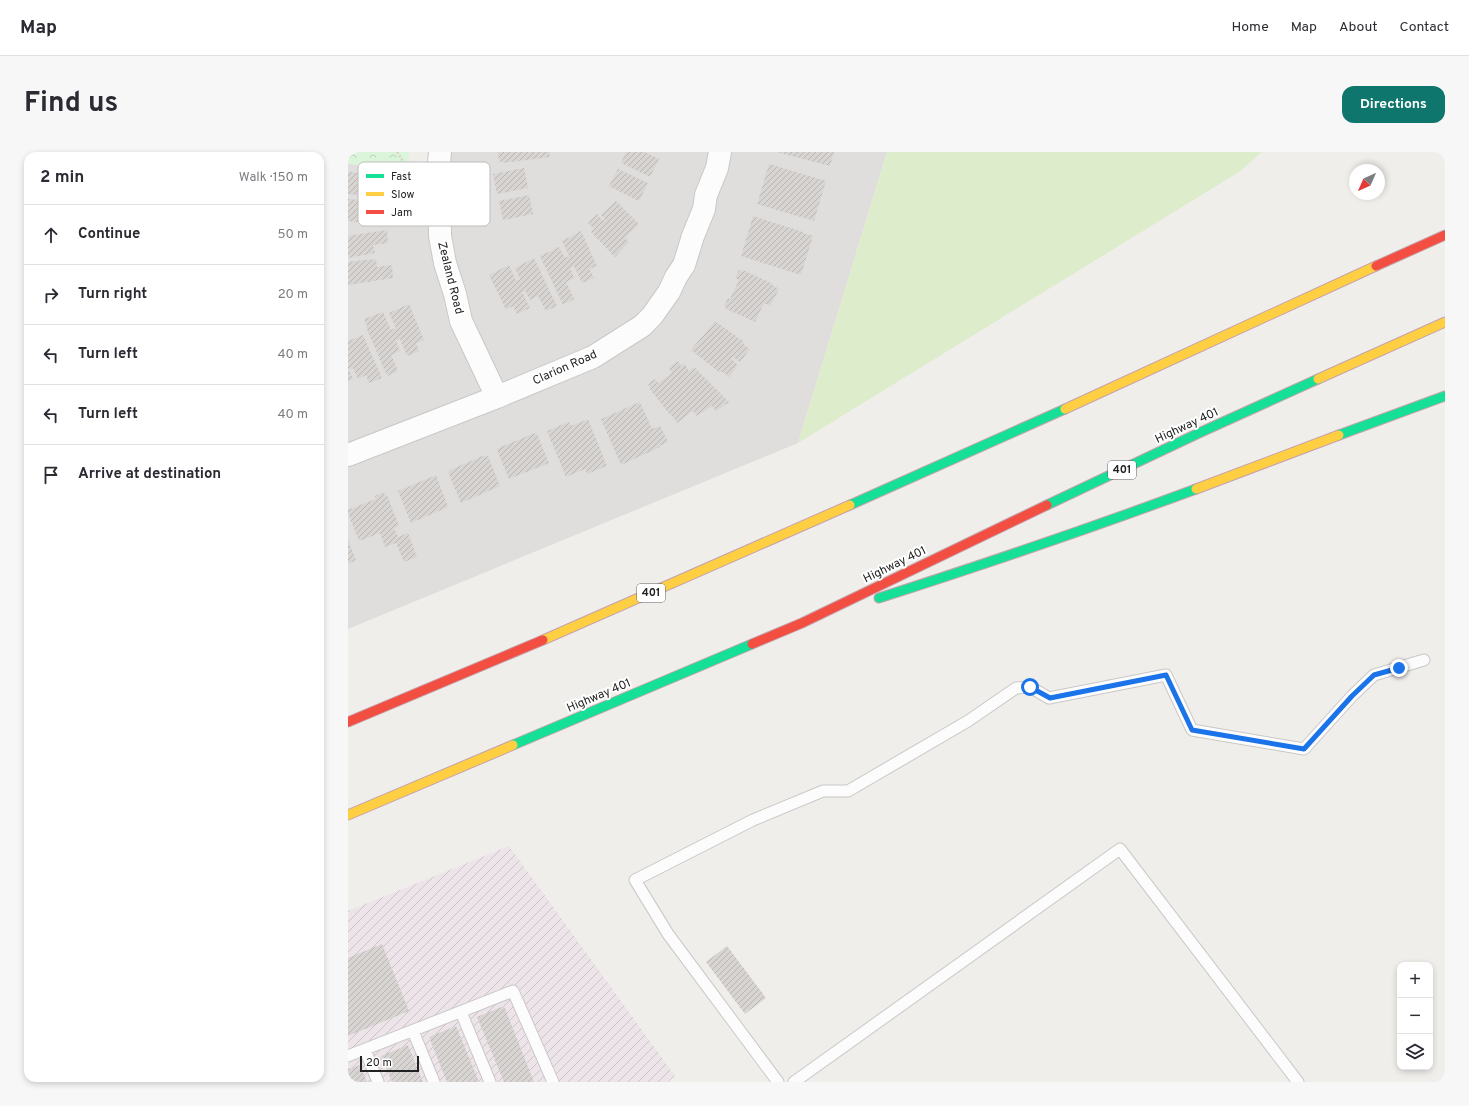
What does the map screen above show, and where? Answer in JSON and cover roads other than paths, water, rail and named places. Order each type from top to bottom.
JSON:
[{"type":"highway","name":"401","points":[[348,722],[536,643],[938,467],[1445,235]]},
{"type":"highway","name":"Highway 401","points":[[348,815],[802,623],[1185,440],[1445,322]]},
{"type":"highway","points":[[802,623],[1003,558],[1098,525],[1445,396]]},
{"type":"street","name":"Clarion Road","points":[[348,455],[497,397],[593,357],[642,326],[652,316],[669,292],[684,265],[695,230],[704,209],[706,195],[717,168],[720,152]]},
{"type":"street","name":"Zealand Road","points":[[440,226],[440,236],[445,263],[455,294],[461,321],[497,397]]},
{"type":"lane","points":[[778,1082],[668,934],[635,880],[753,820],[823,790],[848,791],[968,721],[1016,688],[1030,687],[1050,698],[1166,675],[1192,730],[1304,749],[1352,696],[1374,675],[1424,660]]},
{"type":"lane","points":[[794,1082],[1120,849],[1298,1082]]},
{"type":"lane","points":[[348,1056],[513,991],[553,1082]]},
{"type":"lane","points":[[461,1012],[490,1082]]},
{"type":"lane","points":[[413,1031],[434,1082]]},
{"type":"lane","points":[[365,1050],[378,1082]]}]
